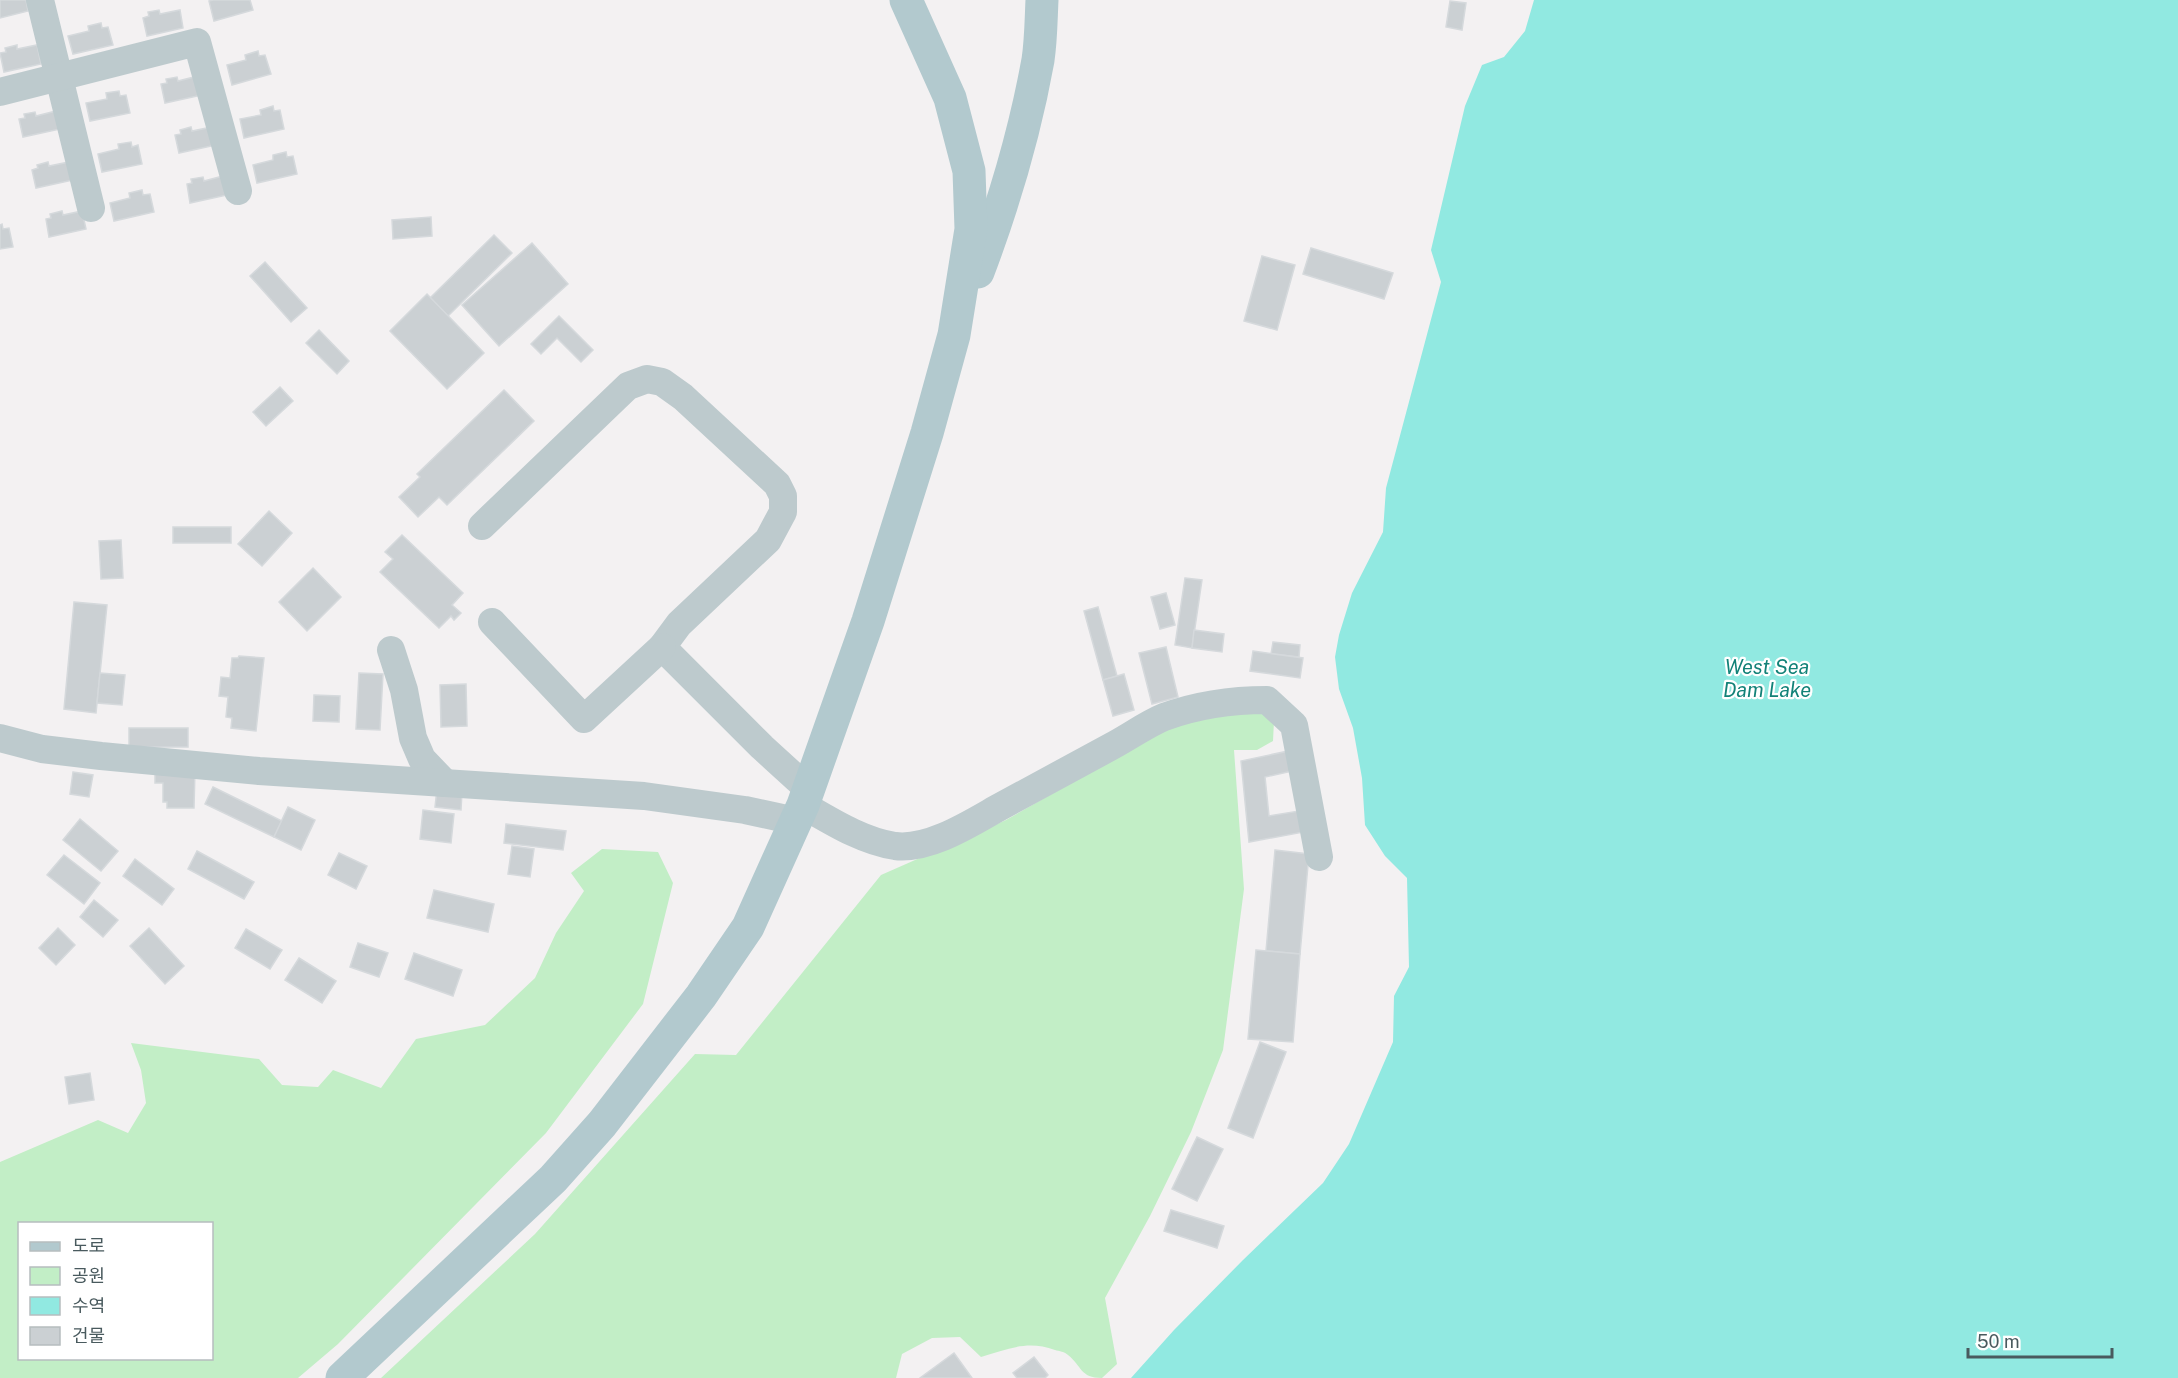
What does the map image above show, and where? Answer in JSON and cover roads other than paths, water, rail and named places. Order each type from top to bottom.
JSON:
[{"type":"main road","points":[[906,0],[950,98],[969,171],[971,230],[954,335]]},
{"type":"main road","points":[[342,1378],[553,1179],[602,1124],[701,996],[748,927],[802,805],[868,621],[927,433],[954,335],[995,227],[1020,140],[1038,57],[1042,0]]},
{"type":"street","points":[[39,0],[91,208]]},
{"type":"street","points":[[0,92],[197,42],[238,190]]},
{"type":"street","points":[[482,526],[628,386],[647,379],[662,382],[683,397],[777,484],[783,496],[783,512],[768,540],[679,624],[662,647],[584,719],[492,622]]},
{"type":"street","points":[[662,647],[762,747],[802,805],[844,827],[895,846],[911,845],[943,837],[1163,718],[1209,704],[1267,700],[1294,725],[1319,857]]},
{"type":"street","points":[[391,650],[404,690],[413,738],[422,759],[445,783]]},
{"type":"street","points":[[0,738],[42,749],[259,771],[644,796],[745,810],[802,805]]},
{"type":"water","name":"West Sea Dam Lake","points":[[1534,0],[2178,0],[2178,1378],[1131,1378],[1174,1330],[1323,1183],[1349,1144],[1393,1042],[1394,996],[1409,967],[1407,878],[1385,856],[1365,825],[1362,778],[1353,728],[1339,689],[1335,657],[1352,593],[1383,532],[1386,488],[1441,282],[1431,250],[1465,106],[1482,65],[1504,57],[1525,31]]}]
